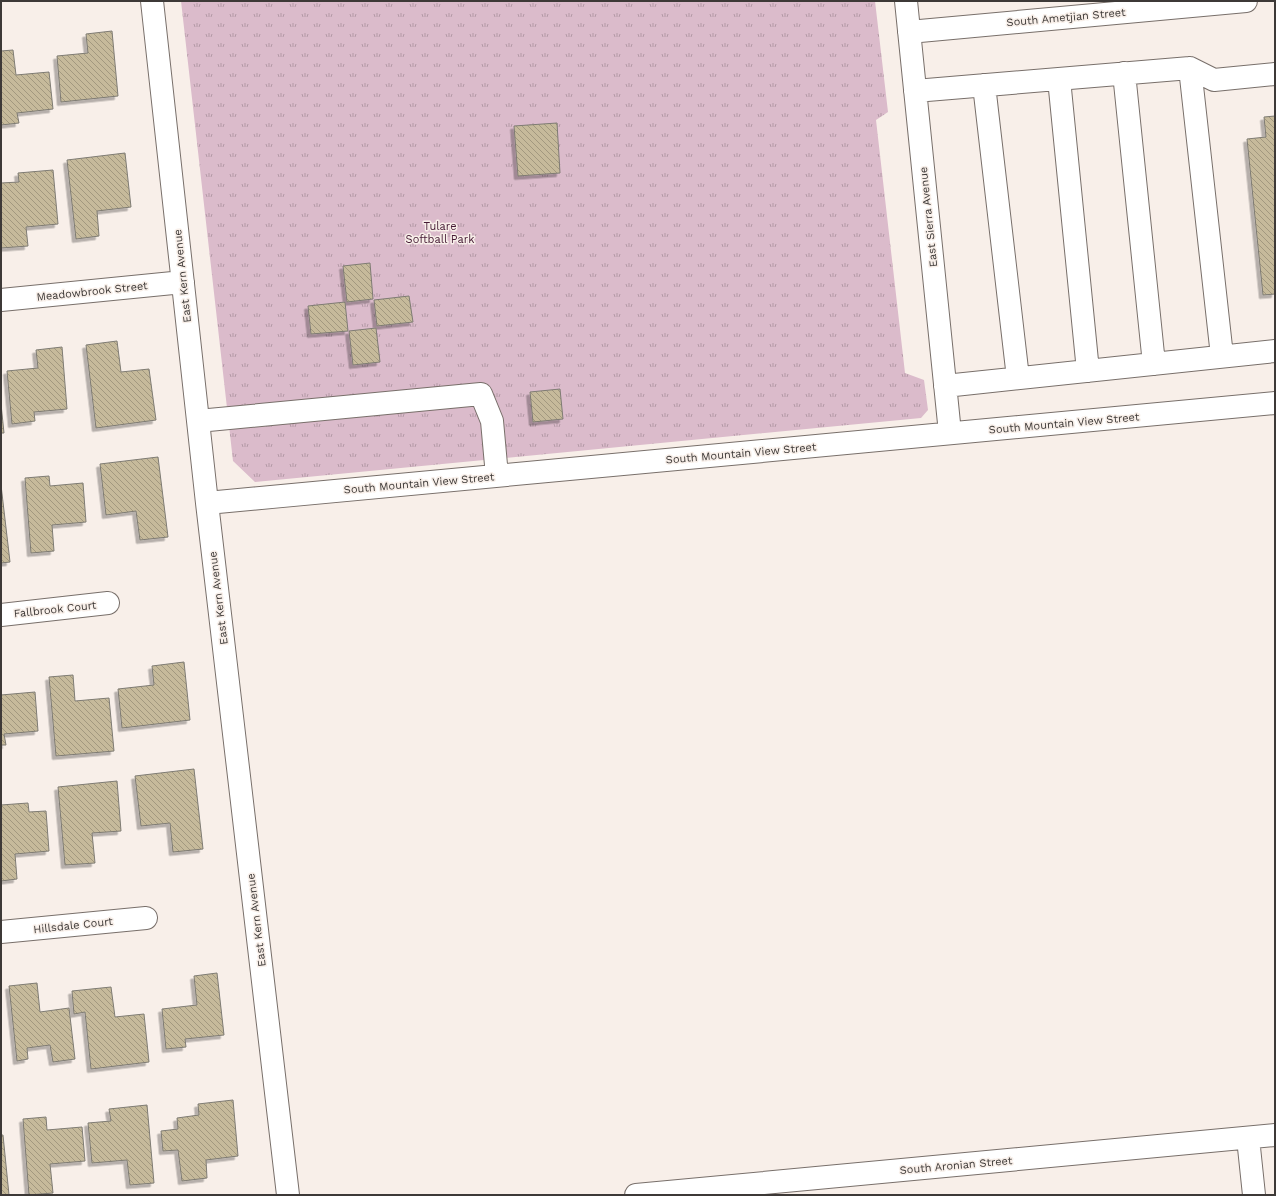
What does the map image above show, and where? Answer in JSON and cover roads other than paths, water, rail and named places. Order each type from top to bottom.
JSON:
[{"type":"street","name":"East Kern Avenue","points":[[152,1],[207,503],[288,1195]]},
{"type":"street","name":"East Sierra Avenue","points":[[906,1],[950,433]]},
{"type":"street","name":"South Ametjian Street","points":[[909,32],[1246,1]]},
{"type":"street","points":[[915,90],[1190,68],[1214,80],[1275,74]]},
{"type":"street","points":[[1190,68],[1222,356]]},
{"type":"street","points":[[1124,73],[1154,364]]},
{"type":"street","points":[[1060,79],[1088,370]]},
{"type":"street","points":[[984,85],[1018,378]]},
{"type":"street","name":"Meadowbrook Street","points":[[1,300],[183,282]]},
{"type":"street","points":[[945,386],[1275,351]]},
{"type":"street","points":[[198,421],[481,394],[492,421],[497,476]]},
{"type":"street","name":"South Mountain View Street","points":[[207,503],[1275,403]]},
{"type":"street","name":"Fallbrook Court","points":[[1,615],[108,603]]},
{"type":"street","name":"Hillsdale Court","points":[[1,932],[146,918]]},
{"type":"street","name":"South Aronian Street","points":[[636,1195],[1275,1135]]},
{"type":"street","points":[[1248,1138],[1254,1195]]},
{"type":"park label","name":"Tulare Softball Park","points":[[440,232]]}]
